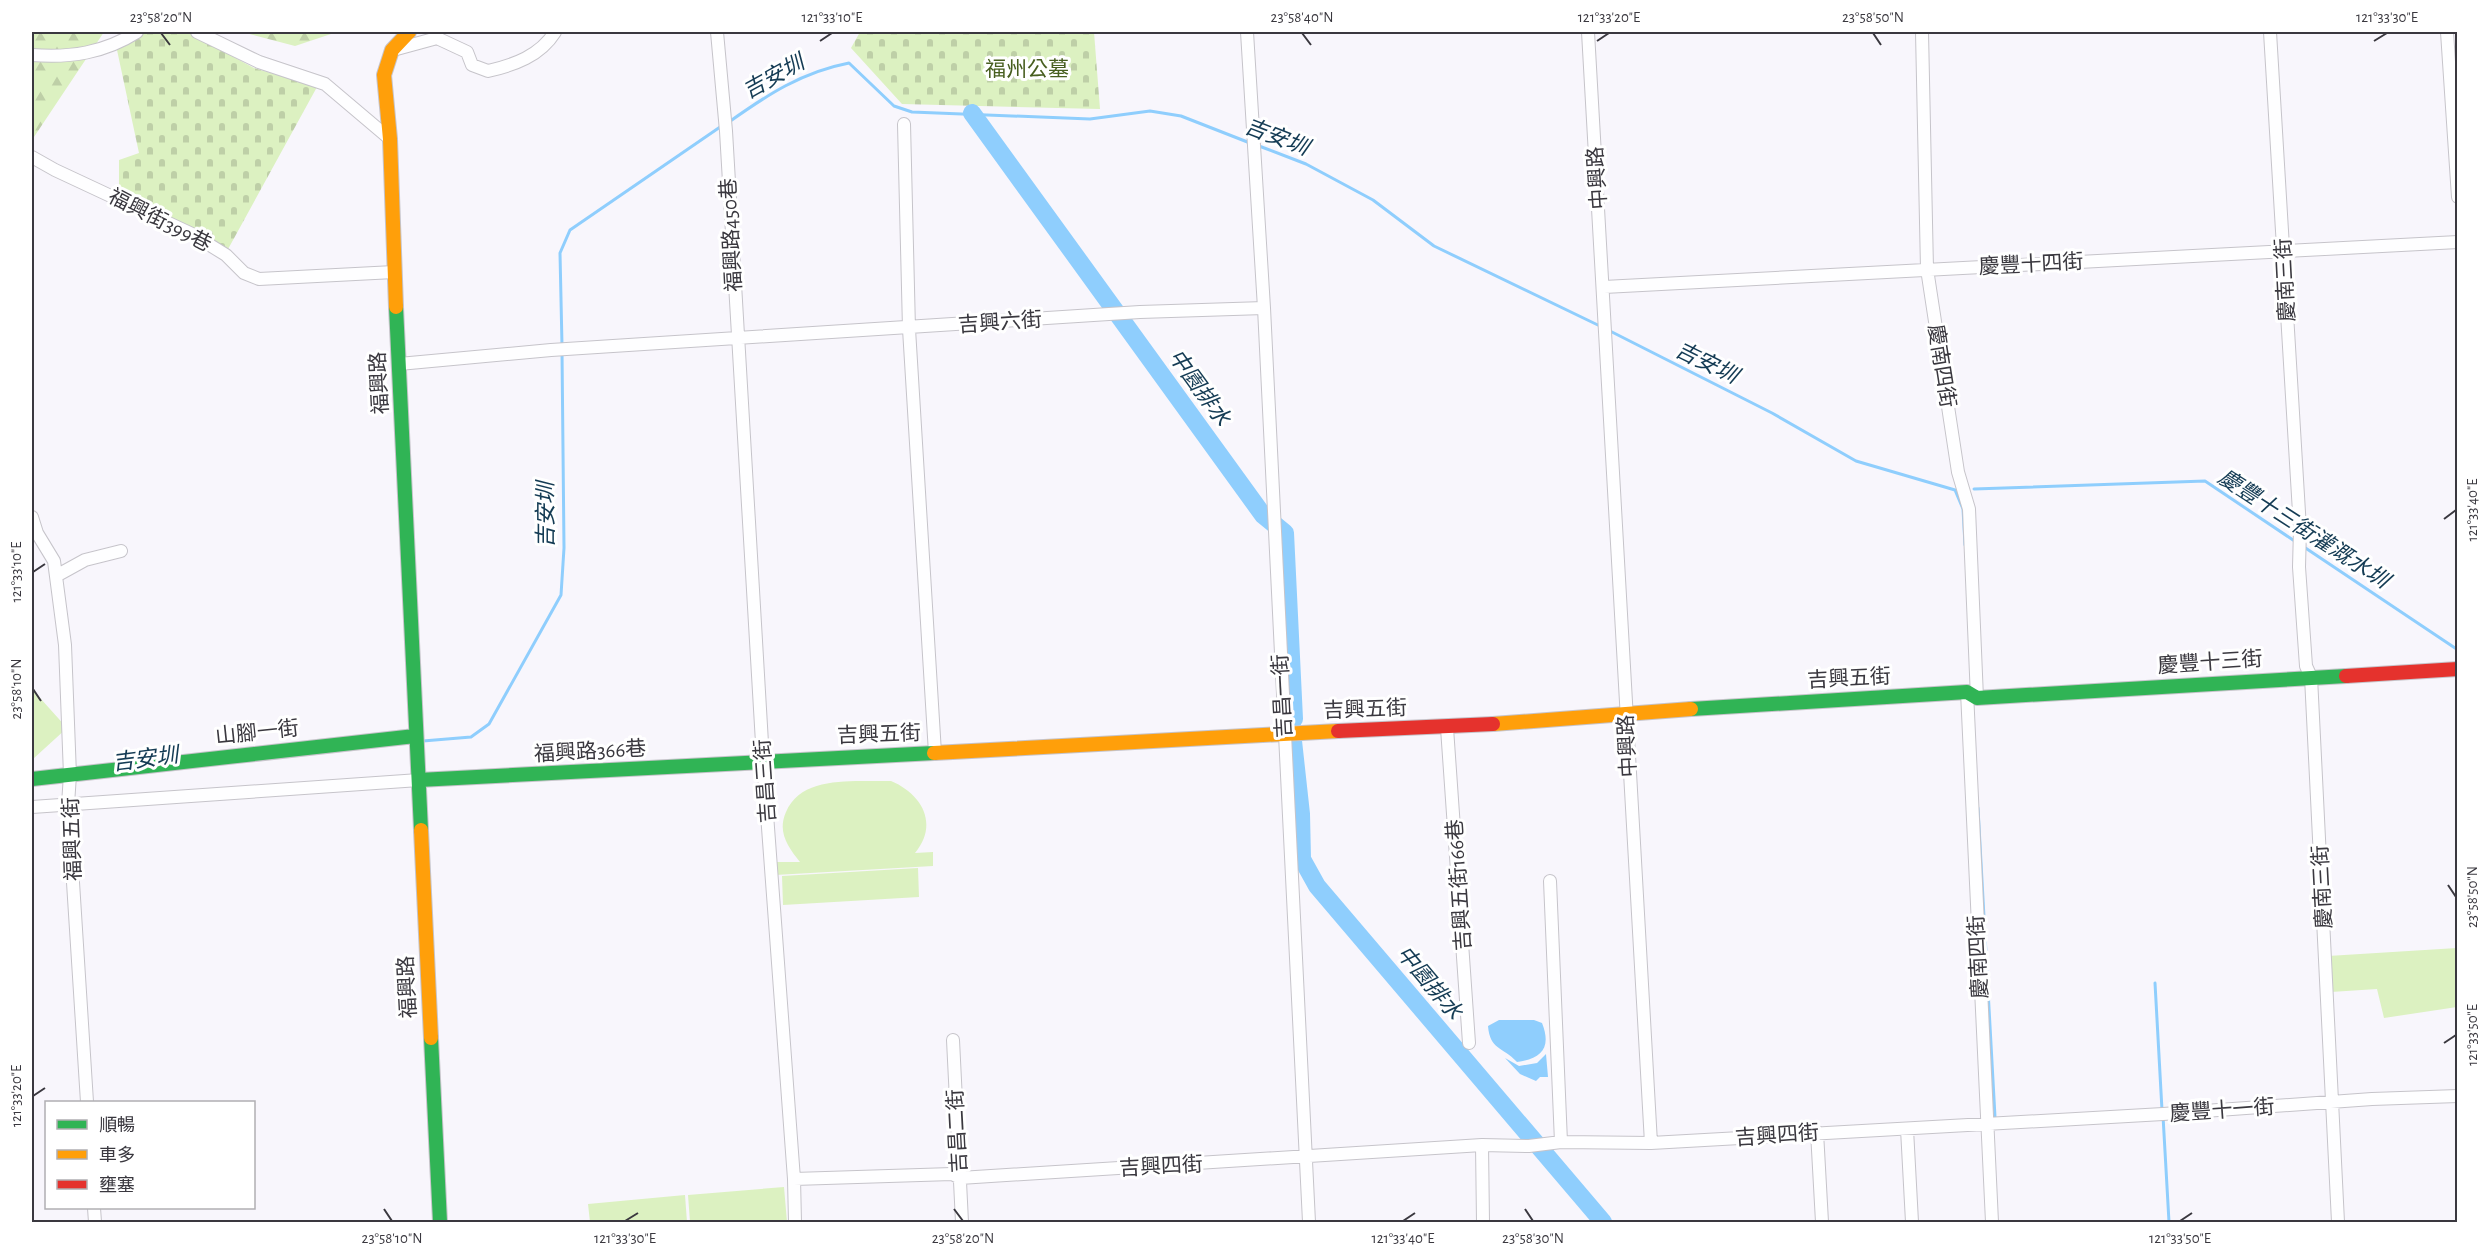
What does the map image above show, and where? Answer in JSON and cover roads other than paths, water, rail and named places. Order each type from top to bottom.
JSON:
[{"type":"street","points":[[32,55],[85,54],[118,43],[137,32]]},
{"type":"street","points":[[197,32],[259,62],[326,84],[390,139]]},
{"type":"street","name":"福興路","points":[[409,32],[392,50],[384,75],[390,139],[394,272],[440,1222]]},
{"type":"street","points":[[392,50],[437,38],[466,52],[472,65],[488,72],[521,60],[542,49],[555,32]]},
{"type":"street","name":"福興路450巷","points":[[717,32],[726,131],[737,339]]},
{"type":"street","name":"吉昌一街","points":[[1247,32],[1264,308],[1309,1222]]},
{"type":"street","name":"中興路","points":[[1588,32],[1651,1143]]},
{"type":"street","name":"慶南四街","points":[[1922,32],[1927,269],[1958,472],[1969,508],[1972,695],[1986,1122],[1992,1222]]},
{"type":"street","name":"慶南三街","points":[[2270,32],[2300,529],[2299,567],[2305,659],[2312,677],[2338,1222]]},
{"type":"street","points":[[2447,32],[2457,197]]},
{"type":"street","points":[[904,124],[909,329],[935,753]]},
{"type":"street","name":"福興街399巷","points":[[32,157],[192,234],[226,255],[250,276],[259,279],[394,272]]},
{"type":"street","name":"慶豐十四街","points":[[1604,287],[2457,242]]},
{"type":"street","name":"吉興六街","points":[[399,364],[551,350],[909,329],[1140,312],[1264,308]]},
{"type":"street","name":"吉昌三街","points":[[737,339],[763,760],[794,1179],[795,1222]]},
{"type":"street","name":"福興五街","points":[[32,517],[37,533],[54,561],[65,645],[69,798],[87,1101]]},
{"type":"street","points":[[56,576],[86,560],[121,551]]},
{"type":"street","name":"慶豐十三街","points":[[1972,695],[2457,669]]},
{"type":"street","name":"吉興五街","points":[[763,760],[935,753],[1284,733],[1447,728],[1625,713],[1972,695]]},
{"type":"street","name":"吉興五街166巷","points":[[1447,728],[1469,1043]]},
{"type":"street","name":"山腳一街","points":[[32,779],[416,742]]},
{"type":"street","name":"福興路366巷","points":[[419,780],[592,773],[763,760]]},
{"type":"street","points":[[32,807],[69,798],[419,780]]},
{"type":"street","points":[[1550,881],[1564,1142]]},
{"type":"street","name":"吉昌二街","points":[[953,1040],[962,1222]]},
{"type":"street","name":"慶豐十一街","points":[[1986,1122],[2163,1114],[2332,1101],[2457,1096]]},
{"type":"street","name":"吉興四街","points":[[794,1179],[952,1174],[960,1178],[1306,1158],[1482,1145],[1529,1146],[1564,1142],[1651,1143],[1817,1132],[1907,1129],[1986,1122]]},
{"type":"street","points":[[1907,1129],[1912,1222]]},
{"type":"street","points":[[1817,1132],[1822,1222]]},
{"type":"street","points":[[1482,1145],[1483,1222]]},
{"type":"water","points":[[1499,1020],[1534,1020],[1542,1023],[1546,1039],[1542,1051],[1532,1058],[1517,1062],[1491,1040],[1488,1026]]},
{"type":"water","points":[[1546,1054],[1548,1077],[1540,1077],[1536,1081],[1520,1074],[1505,1058],[1519,1066],[1537,1063]]},
{"type":"waterway","name":"吉安圳","points":[[729,122],[800,79],[849,63],[894,106],[912,112],[1090,119],[1150,111],[1181,116],[1250,143]]},
{"type":"waterway","name":"中園排水","points":[[972,113],[1263,515],[1285,533],[1294,719]]},
{"type":"waterway","name":"吉安圳","points":[[562,345],[560,253],[570,230],[723,125]]},
{"type":"waterway","name":"吉安圳","points":[[1259,146],[1306,164],[1373,200],[1434,246],[1602,327]]},
{"type":"waterway","name":"吉安圳","points":[[1608,330],[1772,413],[1856,461],[1955,490],[1963,509],[1965,545]]},
{"type":"waterway","name":"吉安圳","points":[[423,741],[471,737],[489,724],[561,595],[564,548],[562,352]]},
{"type":"waterway","name":"慶豐十三街灌溉水圳","points":[[1974,489],[2205,481],[2296,542]]},
{"type":"waterway","name":"慶豐十三街灌溉水圳","points":[[2304,547],[2458,650]]},
{"type":"waterway","name":"中園排水","points":[[1293,741],[1301,814],[1302,859],[1317,886],[1603,1222]]},
{"type":"waterway","points":[[1978,808],[1995,1117]]},
{"type":"waterway","points":[[2155,983],[2162,1110]]},
{"type":"waterway","points":[[2163,1116],[2169,1222]]},
{"type":"park label","name":"福州公墓","points":[[1027,69]]}]
